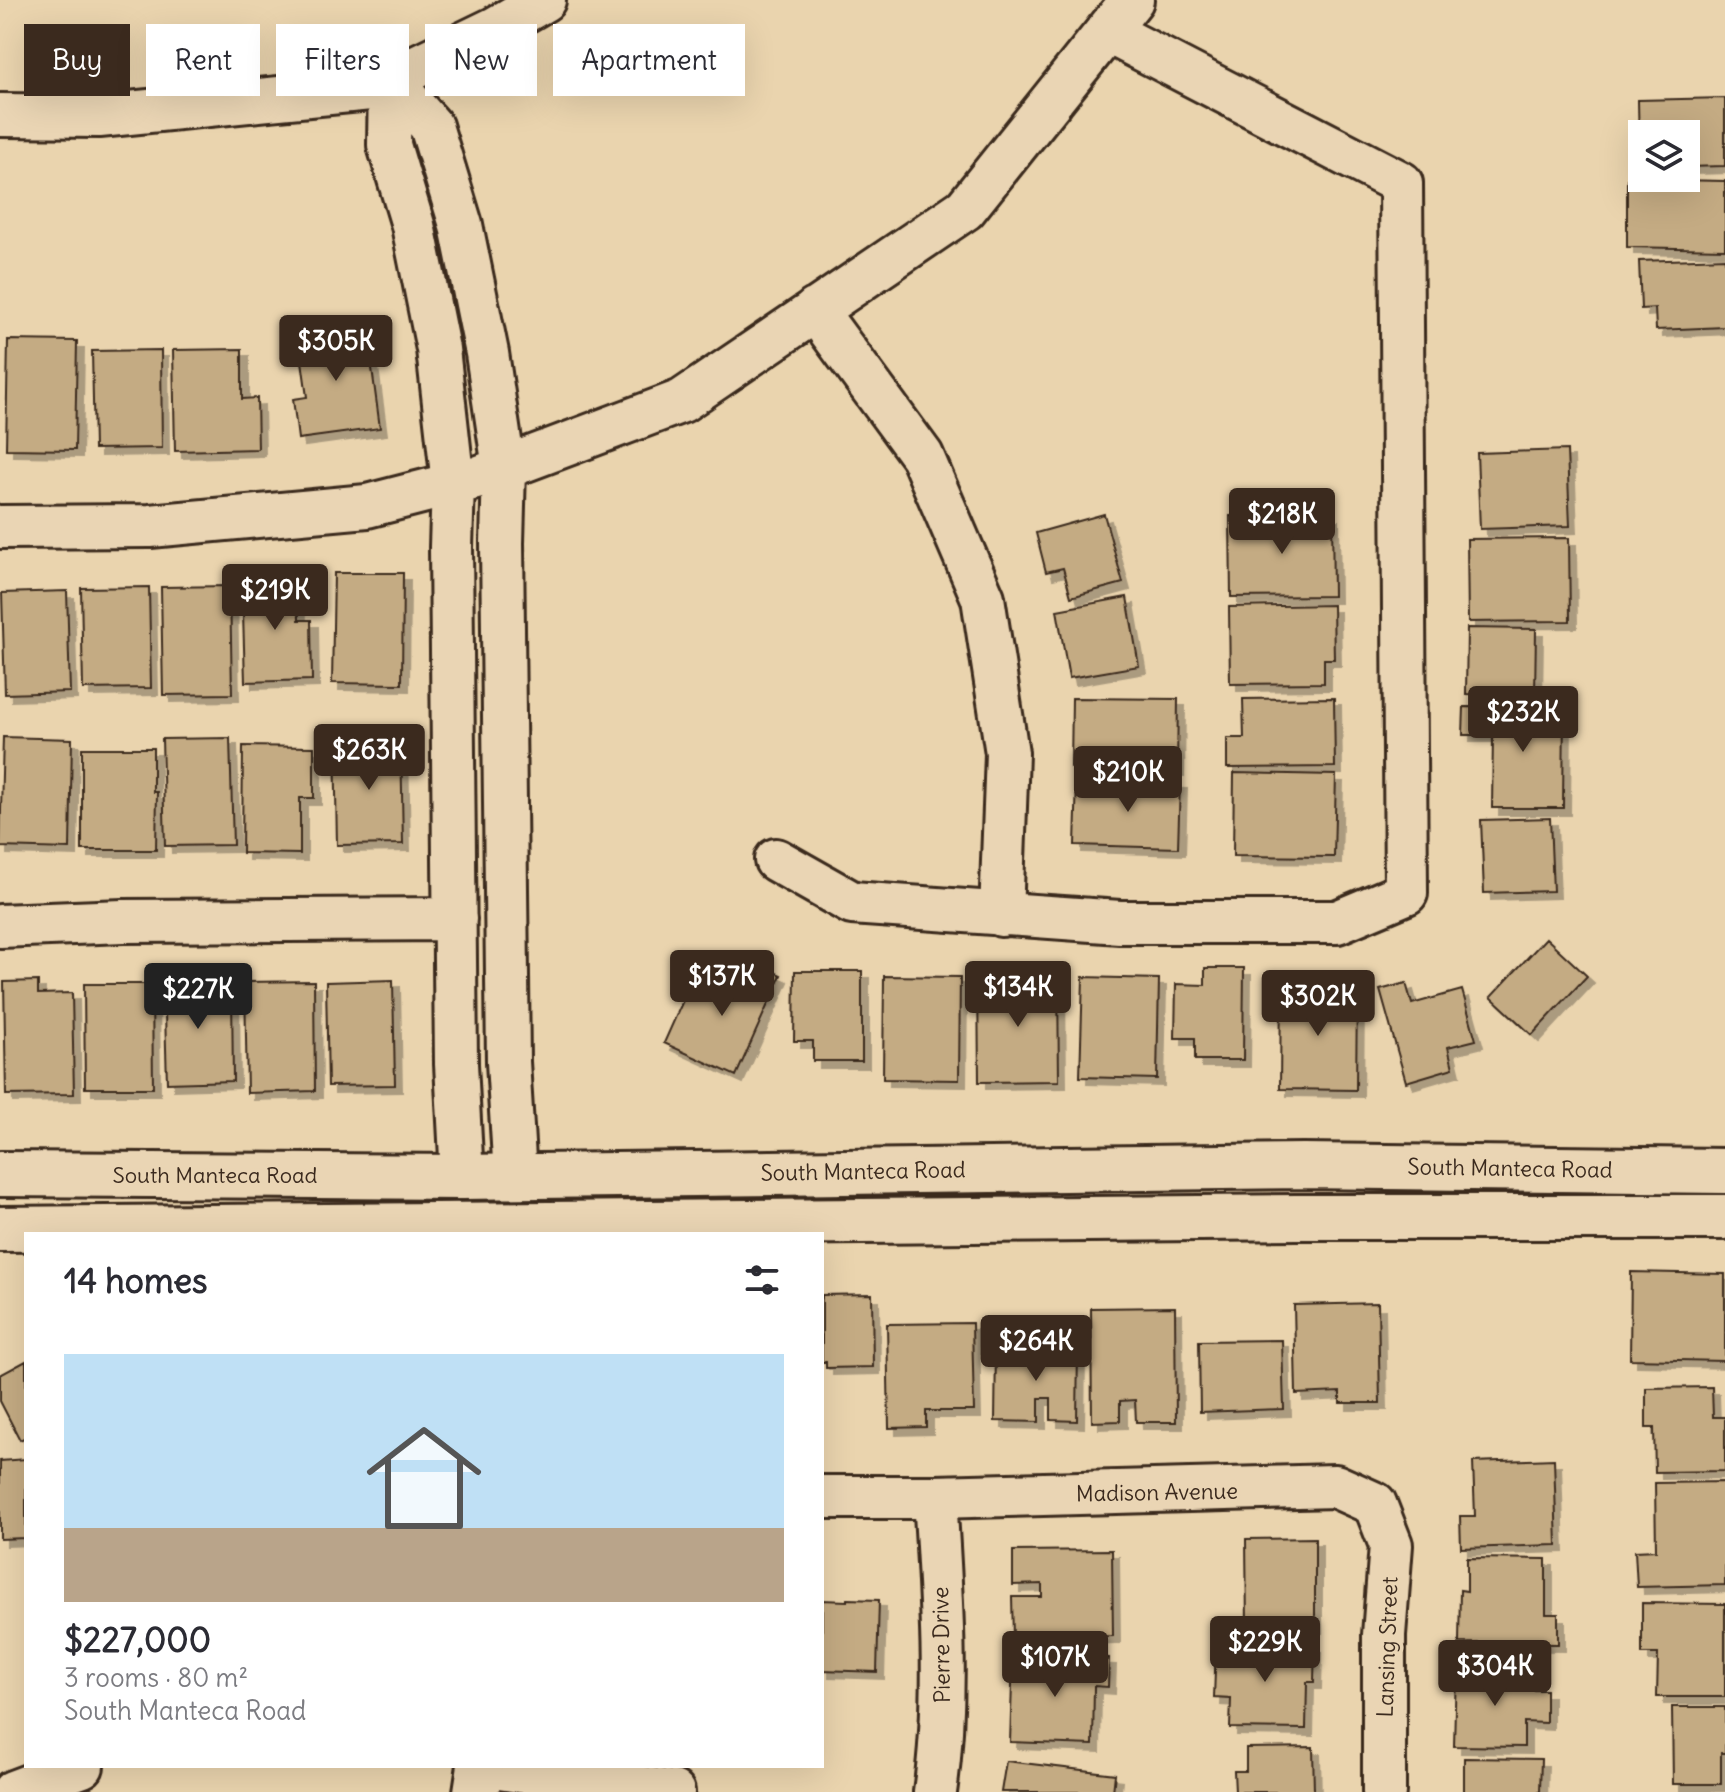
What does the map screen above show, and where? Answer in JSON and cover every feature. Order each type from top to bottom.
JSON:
[{"type":"street","points":[[409,71],[496,28],[544,0]]},
{"type":"street","points":[[0,527],[150,526],[351,507],[453,484],[504,468],[682,401],[965,209],[1120,16],[1401,183],[1406,893],[1337,922],[1120,922],[852,903],[776,860]]},
{"type":"street","points":[[0,115],[99,116],[300,96]]},
{"type":"street","points":[[390,96],[389,145],[413,225],[438,349],[453,484],[456,1064],[462,1229]]},
{"type":"street","points":[[404,96],[431,126],[461,225],[487,353],[504,468],[502,559],[508,1062],[516,1229]]},
{"type":"street","points":[[815,310],[922,456],[983,598],[1007,753],[1001,915]]},
{"type":"street","points":[[0,926],[123,921],[455,919]]},
{"type":"street","name":"South Manteca Road","points":[[0,1174],[462,1177],[1303,1166],[1725,1171]]},
{"type":"street","points":[[0,1229],[516,1229],[1298,1217],[1725,1217]]},
{"type":"street","name":"Madison Avenue","points":[[824,1497],[1335,1486],[1375,1504]]},
{"type":"street","name":"Pierre Drive","points":[[935,1497],[944,1659],[942,1741],[935,1792]]},
{"type":"street","name":"Lansing Street","points":[[1375,1504],[1391,1545],[1384,1635],[1384,1792]]},
{"type":"street","points":[[13,1792],[77,1768]]},
{"type":"street","points":[[476,1792],[482,1768]]},
{"type":"street","points":[[497,1768],[673,1792]]},
{"type":"building","points":[[1725,98],[1725,166],[1700,167],[1700,120],[1638,120],[1638,100]]},
{"type":"building","points":[[1627,179],[1628,192],[1700,192],[1700,180],[1725,181],[1725,249],[1627,247]]},
{"type":"building","points":[[1725,258],[1725,327],[1656,330],[1655,308],[1641,309],[1639,261]]},
{"type":"building","points":[[366,323],[380,428],[298,439],[293,399],[307,397],[298,332]]},
{"type":"building","points":[[8,340],[77,341],[75,450],[6,449]]},
{"type":"building","points":[[242,349],[242,399],[257,398],[258,449],[175,451],[173,350]]},
{"type":"building","points":[[161,350],[162,448],[94,449],[92,351]]},
{"type":"building","points":[[1567,450],[1570,526],[1480,529],[1477,453]]},
{"type":"building","points":[[1104,514],[1123,583],[1071,597],[1063,568],[1046,572],[1036,533]]},
{"type":"building","points":[[1332,514],[1333,596],[1231,597],[1230,516]]},
{"type":"building","points":[[1569,538],[1570,621],[1468,622],[1467,539]]},
{"type":"building","points":[[334,573],[403,573],[402,684],[332,683]]},
{"type":"building","points":[[298,577],[299,620],[311,620],[312,680],[245,682],[242,578]]},
{"type":"building","points":[[230,586],[232,694],[163,695],[161,587]]},
{"type":"building","points":[[149,587],[151,688],[83,689],[81,588]]},
{"type":"building","points":[[67,591],[70,692],[5,694],[2,593]]},
{"type":"building","points":[[1127,597],[1139,666],[1069,678],[1057,610]]},
{"type":"building","points":[[1333,605],[1334,659],[1324,659],[1324,683],[1230,684],[1229,607]]},
{"type":"building","points":[[1467,628],[1536,629],[1535,696],[1466,694]]},
{"type":"building","points":[[1072,698],[1178,699],[1177,769],[1071,767]]},
{"type":"building","points":[[1334,698],[1335,767],[1227,768],[1227,738],[1244,738],[1243,699]]},
{"type":"building","points":[[1464,707],[1564,708],[1563,808],[1492,808],[1493,735],[1463,735]]},
{"type":"building","points":[[3,737],[72,739],[70,849],[0,847]]},
{"type":"building","points":[[230,738],[233,845],[165,846],[162,739]]},
{"type":"building","points":[[401,738],[403,844],[337,845],[335,739]]},
{"type":"building","points":[[243,746],[314,747],[314,798],[300,798],[300,854],[242,853]]},
{"type":"building","points":[[82,748],[153,748],[153,792],[157,792],[156,850],[82,850]]},
{"type":"building","points":[[1234,773],[1336,775],[1334,857],[1233,856]]},
{"type":"building","points":[[1077,779],[1180,782],[1178,848],[1075,845]]},
{"type":"building","points":[[1550,818],[1553,891],[1484,893],[1481,820]]},
{"type":"building","points":[[1546,938],[1587,976],[1532,1035],[1491,997]]},
{"type":"building","points":[[754,963],[781,975],[736,1076],[664,1043],[697,969],[742,989]]},
{"type":"building","points":[[1205,968],[1244,968],[1243,1060],[1195,1060],[1195,1038],[1175,1038],[1176,984],[1205,985]]},
{"type":"building","points":[[795,971],[862,971],[862,1061],[813,1061],[813,1041],[794,1041]]},
{"type":"building","points":[[884,976],[960,977],[959,1080],[883,1079]]},
{"type":"building","points":[[978,976],[1058,976],[1059,1081],[979,1082]]},
{"type":"building","points":[[211,977],[212,991],[232,990],[233,1081],[167,1083],[164,978]]},
{"type":"building","points":[[1083,977],[1159,979],[1157,1079],[1080,1077]]},
{"type":"building","points":[[393,980],[395,1085],[328,1086],[326,982]]},
{"type":"building","points":[[38,981],[38,994],[72,993],[74,1094],[6,1095],[4,982]]},
{"type":"building","points":[[314,981],[315,1091],[247,1093],[245,982]]},
{"type":"building","points":[[1281,983],[1332,984],[1332,993],[1357,993],[1356,1090],[1280,1089]]},
{"type":"building","points":[[1406,983],[1412,1004],[1462,990],[1476,1040],[1448,1047],[1453,1068],[1406,1082],[1380,990]]},
{"type":"building","points":[[84,984],[152,984],[153,1088],[85,1088]]},
{"type":"building","points":[[1631,1272],[1725,1274],[1725,1361],[1630,1359]]},
{"type":"building","points":[[872,1294],[873,1367],[826,1368],[824,1295]]},
{"type":"building","points":[[1378,1303],[1380,1403],[1340,1403],[1340,1392],[1296,1394],[1294,1305]]},
{"type":"building","points":[[1175,1307],[1176,1422],[1136,1422],[1135,1400],[1120,1401],[1120,1421],[1092,1422],[1091,1308]]},
{"type":"building","points":[[972,1323],[974,1411],[926,1411],[926,1427],[889,1428],[887,1324]]},
{"type":"building","points":[[1282,1340],[1284,1409],[1200,1412],[1199,1341]]},
{"type":"building","points":[[996,1348],[1078,1348],[1077,1421],[1051,1420],[1051,1398],[1039,1398],[1039,1422],[995,1421]]},
{"type":"building","points":[[24,1362],[24,1438],[20,1440],[0,1401],[0,1375]]},
{"type":"building","points":[[1712,1387],[1713,1417],[1725,1417],[1725,1471],[1655,1472],[1654,1428],[1646,1428],[1646,1388]]},
{"type":"building","points":[[24,1459],[24,1538],[0,1539],[0,1461]]},
{"type":"building","points":[[1554,1459],[1557,1545],[1461,1548],[1460,1516],[1475,1516],[1473,1462]]},
{"type":"building","points":[[1725,1482],[1725,1585],[1637,1587],[1635,1551],[1656,1550],[1655,1483]]},
{"type":"building","points":[[1315,1538],[1315,1626],[1247,1627],[1246,1539]]},
{"type":"building","points":[[1112,1550],[1113,1636],[1013,1638],[1012,1597],[1042,1597],[1042,1584],[1013,1585],[1013,1551]]},
{"type":"building","points":[[1467,1558],[1546,1559],[1546,1614],[1558,1614],[1558,1644],[1459,1643],[1460,1590],[1467,1591]]},
{"type":"building","points":[[824,1600],[879,1600],[877,1672],[824,1670]]},
{"type":"building","points":[[1642,1603],[1725,1604],[1725,1697],[1657,1697],[1658,1654],[1642,1654]]},
{"type":"building","points":[[1216,1643],[1315,1645],[1314,1682],[1307,1682],[1306,1729],[1230,1728],[1231,1699],[1214,1698]]},
{"type":"building","points":[[1013,1655],[1109,1658],[1108,1687],[1094,1686],[1093,1745],[1010,1742]]},
{"type":"building","points":[[1456,1669],[1524,1670],[1524,1690],[1546,1690],[1546,1723],[1524,1722],[1524,1747],[1454,1746]]},
{"type":"building","points":[[1672,1707],[1725,1707],[1721,1784],[1673,1784]]},
{"type":"building","points":[[1313,1747],[1314,1792],[1235,1792],[1234,1771],[1246,1771],[1246,1748]]},
{"type":"building","points":[[1464,1758],[1541,1759],[1540,1792],[1464,1792]]},
{"type":"building","points":[[1006,1761],[1115,1774],[1113,1792],[1001,1792]]}]
